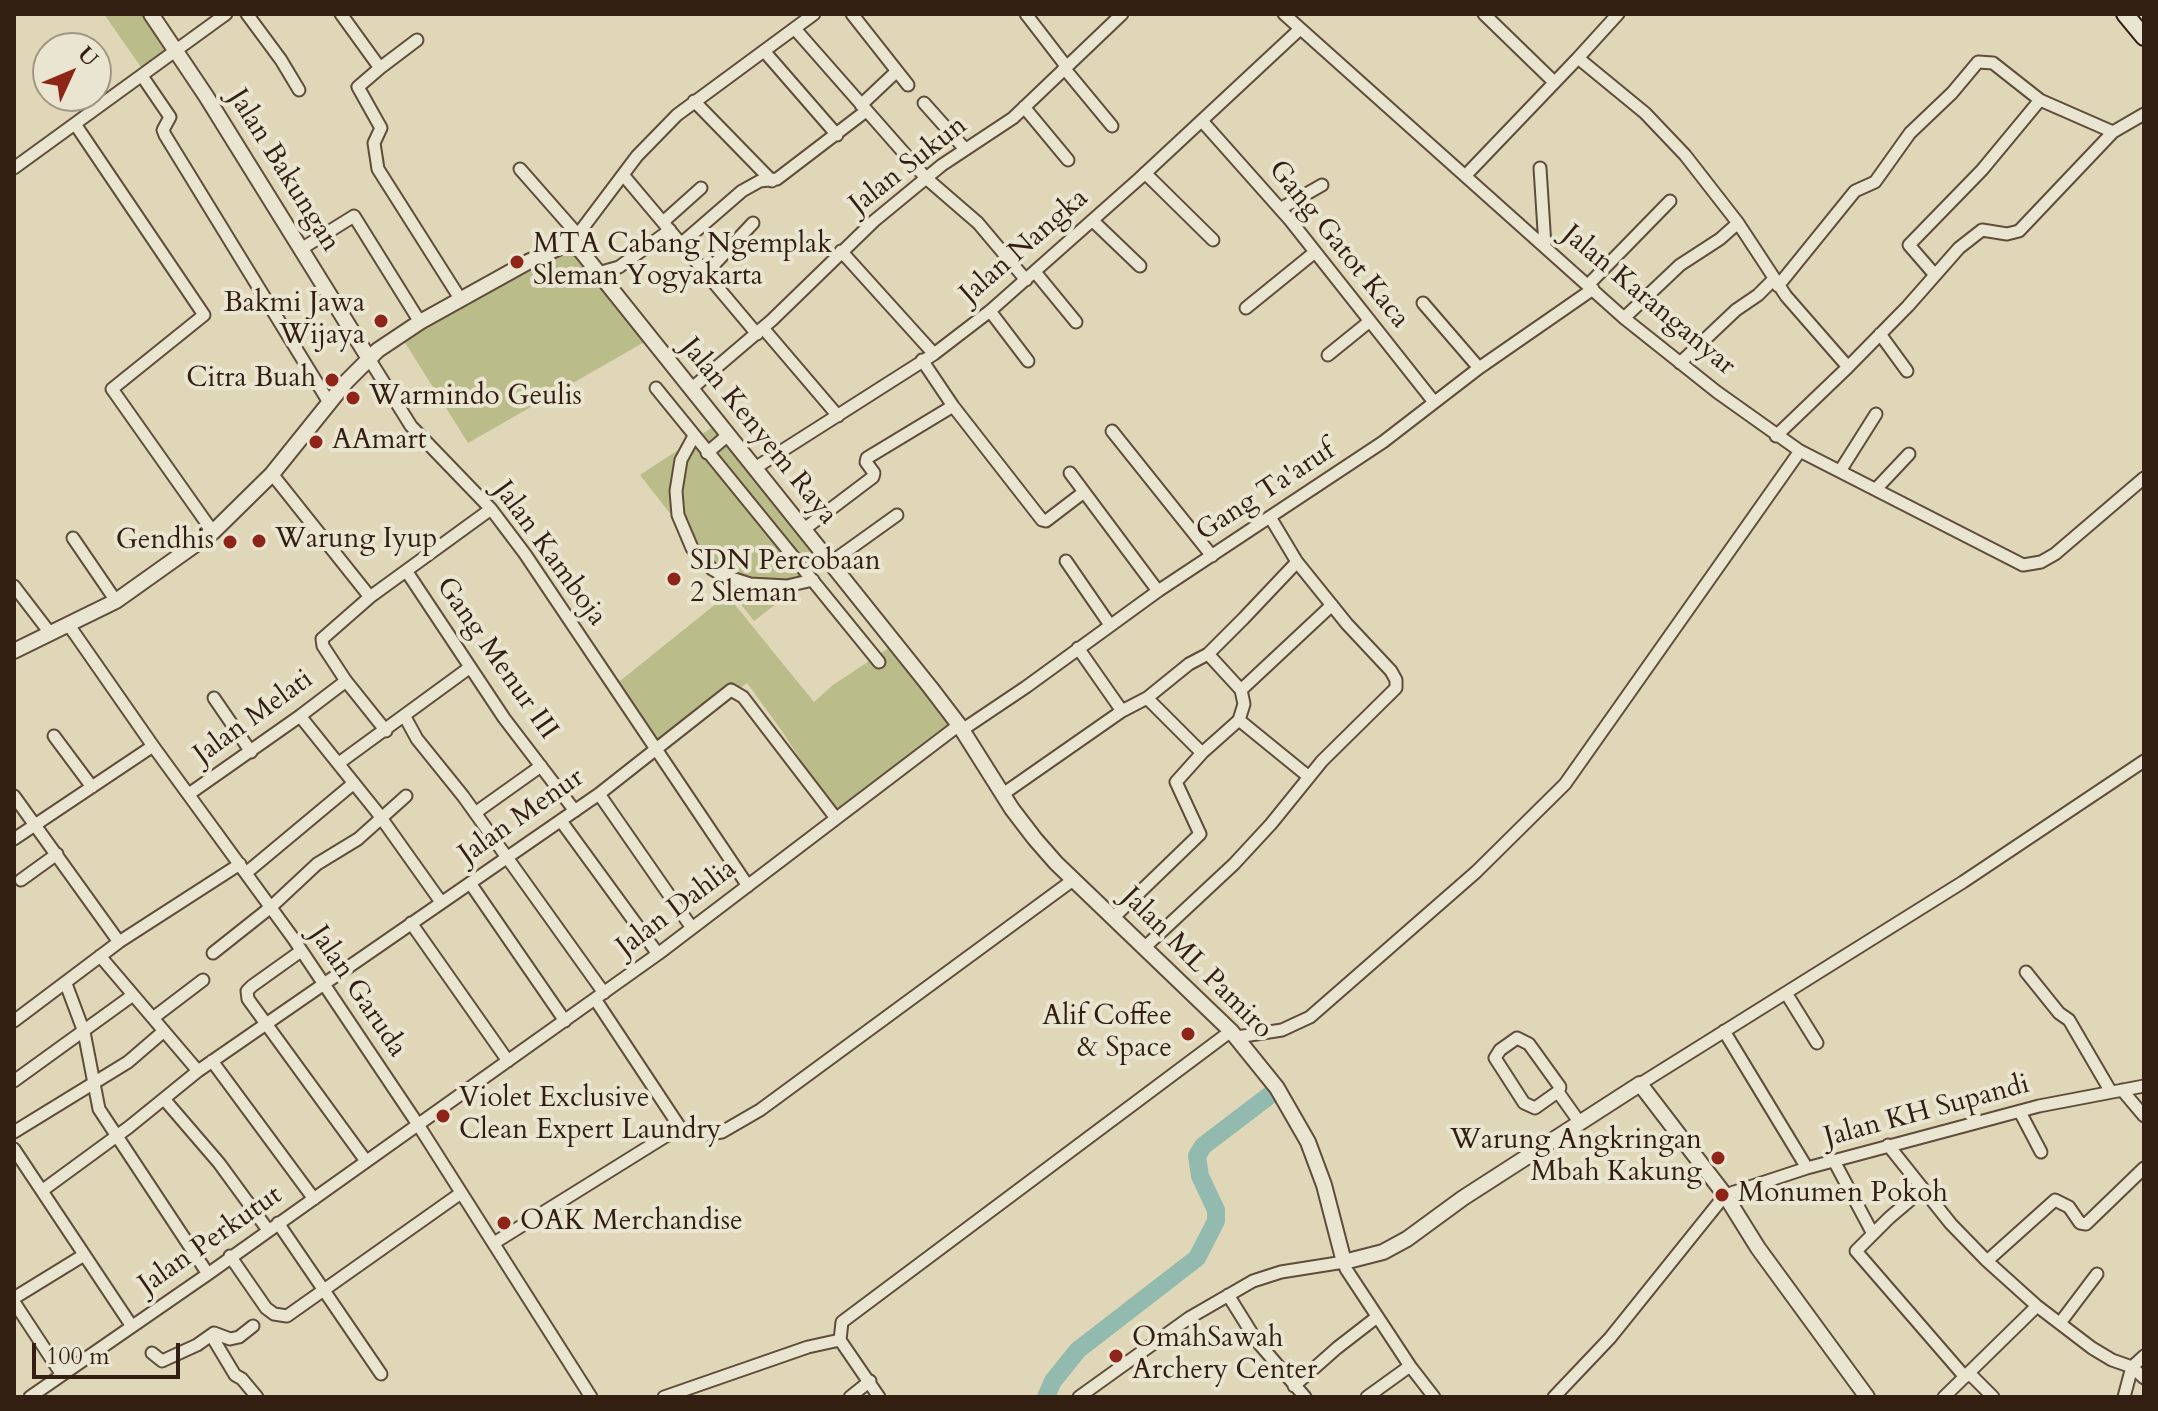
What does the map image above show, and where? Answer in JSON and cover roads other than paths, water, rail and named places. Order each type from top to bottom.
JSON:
[{"type":"main road","points":[[2125,14],[2144,37]]},
{"type":"street","name":"Jalan Bakungan","points":[[151,14],[368,357]]},
{"type":"street","points":[[14,168],[226,14]]},
{"type":"street","points":[[247,14],[299,90]]},
{"type":"street","points":[[341,14],[380,68]]},
{"type":"street","points":[[14,651],[116,601],[213,532],[272,474],[368,357],[420,322],[575,238],[652,140],[694,101],[814,14]]},
{"type":"street","points":[[852,14],[908,85]]},
{"type":"street","points":[[1026,14],[1112,126]]},
{"type":"street","name":"Jalan Sukun","points":[[691,389],[760,331],[841,251],[926,178],[1024,107],[1122,14]]},
{"type":"street","name":"Jalan Karanganyar","points":[[1284,14],[1624,318],[1776,436],[1800,451],[2023,565],[2041,562],[2055,554],[2144,478]]},
{"type":"street","points":[[1484,14],[1553,81]]},
{"type":"street","points":[[1466,175],[1618,14]]},
{"type":"street","points":[[795,29],[926,178],[978,223],[1076,322]]},
{"type":"street","name":"Jalan Nangka","points":[[755,468],[934,354],[990,311],[1093,221],[1300,29]]},
{"type":"street","points":[[417,40],[358,87],[381,128],[374,143],[378,169],[461,300]]},
{"type":"street","points":[[764,51],[837,135]]},
{"type":"street","points":[[1578,58],[1645,113],[1672,141],[1738,223],[1776,282],[1809,325],[1848,367]]},
{"type":"street","points":[[1680,363],[1738,308],[1776,282],[1855,191],[1875,182],[1910,133],[1952,93],[1978,62],[1993,63],[2040,100],[2113,132]]},
{"type":"street","points":[[682,243],[749,186],[760,181],[772,181],[837,135],[897,71]]},
{"type":"street","points":[[142,76],[170,117],[163,130],[165,135],[330,404]]},
{"type":"street","points":[[1935,275],[1909,245],[1982,170],[2040,100]]},
{"type":"street","points":[[694,101],[772,181]]},
{"type":"street","points":[[924,103],[965,149]]},
{"type":"street","points":[[1024,107],[1068,160]]},
{"type":"street","points":[[1776,436],[1848,367],[1959,248],[1979,232],[2007,234],[2019,231],[2113,132],[2144,114]]},
{"type":"street","name":"Gang Gatot Kaca","points":[[1202,121],[1280,209],[1434,402]]},
{"type":"street","points":[[75,124],[204,315],[112,389],[213,532]]},
{"type":"street","points":[[1540,168],[1545,246]]},
{"type":"street","points":[[520,169],[575,238]]},
{"type":"street","points":[[1145,173],[1213,240]]},
{"type":"street","points":[[624,176],[838,416]]},
{"type":"street","points":[[1280,209],[1322,185]]},
{"type":"street","points":[[598,273],[619,267],[666,226],[701,188]]},
{"type":"street","name":"Gang Ta'aruf","points":[[960,727],[1383,442],[1590,287],[1670,201]]},
{"type":"street","points":[[301,249],[354,216],[420,322]]},
{"type":"street","points":[[1093,221],[1140,266]]},
{"type":"street","points":[[707,272],[753,223]]},
{"type":"street","points":[[1624,318],[1680,265],[1720,239],[1738,223]]},
{"type":"street","name":"Jalan Kenyem Raya","points":[[575,238],[598,273],[960,727]]},
{"type":"street","points":[[841,251],[934,354]]},
{"type":"street","points":[[1246,308],[1315,252]]},
{"type":"street","points":[[1423,303],[1479,368]]},
{"type":"street","points":[[990,311],[1028,361]]},
{"type":"street","points":[[1328,355],[1370,321]]},
{"type":"street","points":[[1880,334],[1907,371]]},
{"type":"street","name":"Jalan Kamboja","points":[[368,357],[411,426],[491,509],[559,603],[748,886]]},
{"type":"street","points":[[922,360],[953,406],[1042,520],[1046,521],[1084,492]]},
{"type":"street","points":[[656,388],[879,662]]},
{"type":"street","points":[[792,553],[807,534],[873,477],[867,458],[953,406]]},
{"type":"street","points":[[1840,471],[1876,414]]},
{"type":"street","points":[[1112,431],[1212,556]]},
{"type":"street","points":[[707,453],[728,435]]},
{"type":"street","points":[[694,436],[681,460],[676,491],[678,515],[692,548],[722,575],[750,584],[787,586],[813,580]]},
{"type":"street","points":[[879,1397],[840,1340],[842,1322],[1234,1034],[1282,1030],[1310,1017],[1476,872],[1565,784],[1800,451]]},
{"type":"street","points":[[1876,489],[1909,454]]},
{"type":"street","points":[[1070,473],[1158,591]]},
{"type":"street","points":[[272,474],[370,597]]},
{"type":"street","points":[[386,731],[346,681],[323,646],[322,639],[370,597],[491,509]]},
{"type":"street","points":[[830,563],[897,515]]},
{"type":"street","points":[[1145,947],[1234,864],[1309,777],[1397,686],[1391,671],[1297,562],[1270,517]]},
{"type":"street","points":[[73,538],[116,601]]},
{"type":"street","points":[[1066,561],[1110,625]]},
{"type":"street","points":[[1003,794],[1122,711],[1147,698],[1189,664],[1208,654],[1297,562]]},
{"type":"street","name":"Gang Menur III","points":[[407,572],[469,668],[575,811]]},
{"type":"street","points":[[14,586],[50,633]]},
{"type":"street","points":[[1241,690],[1332,605]]},
{"type":"street","name":"Jalan Garuda","points":[[68,624],[301,951],[417,1123],[591,1397]]},
{"type":"street","points":[[1078,648],[1122,711]]},
{"type":"street","points":[[1114,917],[1200,834],[1176,782],[1202,753],[1239,720],[1244,704],[1241,690],[1208,654]]},
{"type":"street","points":[[339,763],[469,668]]},
{"type":"street","name":"Jalan Melati","points":[[189,794],[346,681]]},
{"type":"street","name":"Jalan Menur","points":[[43,1190],[212,1061],[599,794],[726,692],[734,690],[743,697],[835,817]]},
{"type":"street","points":[[214,698],[251,752]]},
{"type":"street","points":[[1147,698],[1202,753]]},
{"type":"street","points":[[300,716],[381,817],[441,902]]},
{"type":"street","points":[[405,717],[417,739],[508,858],[599,996],[683,1132]]},
{"type":"street","points":[[1239,720],[1309,777]]},
{"type":"street","name":"Jalan ML Pamiro","points":[[960,727],[1035,839],[1073,880],[1234,1034],[1277,1088],[1308,1142],[1324,1185],[1344,1262]]},
{"type":"street","name":"Jalan Dahlia","points":[[417,1123],[658,954],[835,817],[960,727]]},
{"type":"street","points":[[54,736],[92,787]]},
{"type":"street","points":[[14,839],[153,746]]},
{"type":"street","points":[[1079,1397],[1189,1318],[1253,1281],[1281,1272],[1371,1257],[1407,1239],[1463,1198],[1963,882],[2144,761]]},
{"type":"street","points":[[475,813],[541,766]]},
{"type":"street","points":[[14,1021],[119,942],[243,868],[354,783]]},
{"type":"street","points":[[599,794],[692,928]]},
{"type":"street","points":[[14,796],[119,942]]},
{"type":"street","points":[[213,953],[271,907],[317,864],[358,839],[406,796]]},
{"type":"street","points":[[561,821],[658,954]]},
{"type":"street","points":[[21,880],[57,854]]},
{"type":"street","points":[[494,1243],[659,1139],[683,1132],[722,1132],[760,1110],[1073,880]]},
{"type":"street","points":[[470,883],[565,1021]]},
{"type":"street","points":[[411,923],[508,1061]]},
{"type":"street","points":[[301,951],[247,991],[248,999],[366,1161]]},
{"type":"street","points":[[100,956],[198,1071]]},
{"type":"street","points":[[2026,972],[2059,1013],[2069,1020],[2116,1091],[2144,1116]]},
{"type":"street","points":[[153,1018],[203,980]]},
{"type":"street","points":[[66,984],[84,1032],[99,1109],[208,1274]]},
{"type":"street","points":[[1786,993],[1817,1043]]},
{"type":"street","points":[[14,1081],[133,995]]},
{"type":"street","points":[[14,1132],[128,1062],[164,1031]]},
{"type":"street","points":[[1724,1031],[1807,1168]]},
{"type":"street","points":[[1558,1092],[1537,1107],[1528,1107],[1496,1061],[1497,1053],[1517,1038],[1526,1041],[1558,1082],[1558,1092],[1580,1123]]},
{"type":"street","points":[[212,1061],[314,1199]]},
{"type":"street","points":[[1640,1084],[1725,1195],[1758,1248],[1867,1397]]},
{"type":"street","name":"Jalan KH Supandi","points":[[1725,1195],[1888,1145],[2020,1112],[2144,1086]]},
{"type":"street","points":[[164,1099],[273,1227],[323,1291],[381,1374]]},
{"type":"street","points":[[2020,1112],[2041,1152]]},
{"type":"street","name":"Jalan Perkutut","points":[[30,1397],[314,1199],[417,1123]]},
{"type":"street","points":[[1888,1145],[1951,1224],[1987,1261],[2037,1306],[2092,1348],[2132,1367],[2144,1378]]},
{"type":"street","points":[[14,1149],[18,1162],[43,1190],[131,1325]]},
{"type":"street","points":[[1834,1161],[1873,1234]]},
{"type":"street","points":[[1987,1261],[2055,1200],[2069,1207],[2082,1224],[2088,1224],[2144,1168]]},
{"type":"street","points":[[1923,1189],[1857,1248],[1857,1254],[1967,1375],[1993,1397]]},
{"type":"street","points":[[230,1256],[274,1314],[290,1314],[461,1193]]},
{"type":"street","points":[[1554,1397],[1590,1362],[1725,1195]]},
{"type":"street","points":[[62,1375],[14,1300],[84,1255]]},
{"type":"street","points":[[1344,1262],[1377,1317],[1434,1397]]},
{"type":"street","points":[[2060,1323],[2097,1274]]},
{"type":"street","points":[[1228,1295],[1256,1340],[1305,1397]]},
{"type":"street","points":[[1944,1397],[2037,1306]]},
{"type":"street","points":[[1294,1386],[1377,1317]]},
{"type":"street","points":[[152,1353],[162,1361],[214,1333],[230,1339],[239,1337],[253,1326]]},
{"type":"street","points":[[211,1335],[235,1375],[257,1397]]},
{"type":"street","points":[[664,1397],[808,1347],[840,1340]]},
{"type":"street","points":[[2124,1397],[2132,1367],[2144,1356]]},
{"type":"street","points":[[1367,1397],[1410,1366]]},
{"type":"street","points":[[850,1397],[870,1381]]},
{"type":"waterway","points":[[1046,1397],[1053,1381],[1078,1350],[1197,1258],[1216,1221],[1216,1210],[1200,1176],[1197,1156],[1203,1146],[1270,1095]]},
{"type":"place","name":"MTA Cabang Ngemplak Sleman Yogyakarta","points":[[517,262]]},
{"type":"place","name":"Bakmi Jawa Wijaya","points":[[381,321]]},
{"type":"place","name":"Citra Buah","points":[[332,380]]},
{"type":"place","name":"Warmindo Geulis","points":[[353,398]]},
{"type":"place","name":"AAmart","points":[[316,442]]},
{"type":"place","name":"Warung Iyup","points":[[259,541]]},
{"type":"place","name":"Gendhis","points":[[230,542]]},
{"type":"place","name":"SDN Percobaan 2 Sleman","points":[[674,579]]},
{"type":"place","name":"Alif Coffee & Space","points":[[1188,1034]]},
{"type":"place","name":"Violet Exclusive Clean Expert Laundry","points":[[443,1116]]},
{"type":"place","name":"Warung Angkringan Mbah Kakung","points":[[1718,1158]]},
{"type":"place","name":"Monumen Pokoh","points":[[1722,1195]]},
{"type":"place","name":"OAK Merchandise","points":[[504,1223]]},
{"type":"place","name":"OmahSawah Archery Center","points":[[1116,1356]]}]
